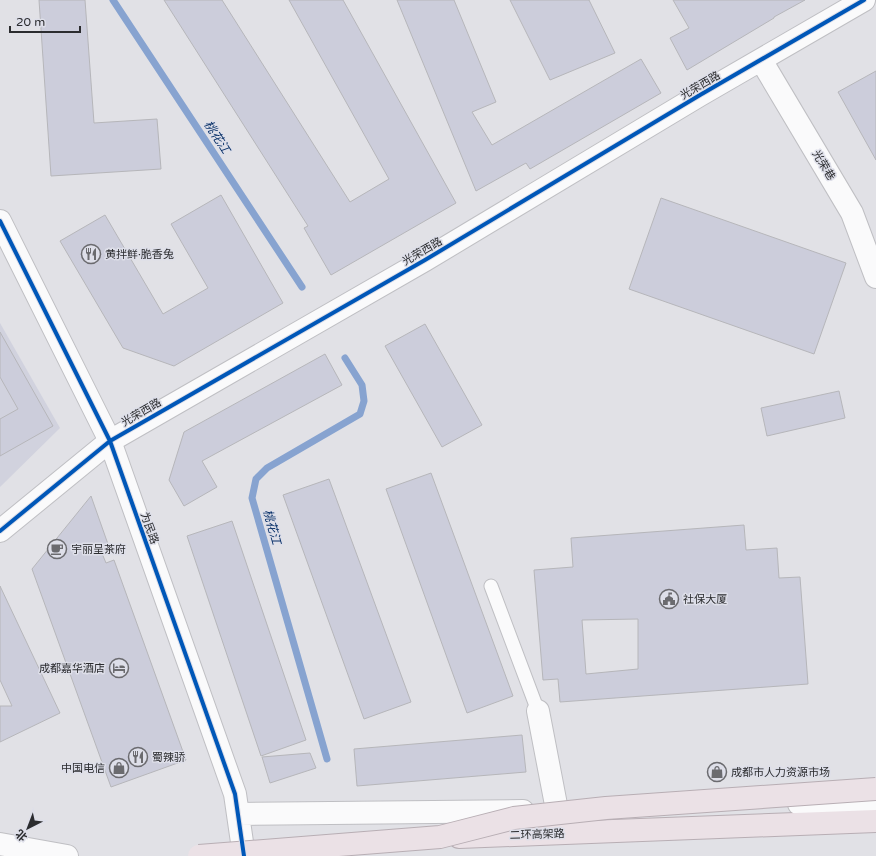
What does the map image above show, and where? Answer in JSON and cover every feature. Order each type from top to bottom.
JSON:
[{"type":"highway","points":[[440,837],[514,818],[606,808],[876,789]]},
{"type":"highway","name":"二环高架路","points":[[199,856],[440,837],[876,821]]},
{"type":"street","name":"光荣西路","points":[[0,531],[110,441],[418,264],[700,95],[864,0]]},
{"type":"street","name":"光荣巷","points":[[761,60],[852,213],[876,277]]},
{"type":"street","name":"为民路","points":[[0,220],[110,441],[235,794],[244,856]]},
{"type":"street","points":[[538,712],[557,810]]},
{"type":"street","points":[[238,814],[479,812],[876,802]]},
{"type":"street","points":[[0,844],[67,856]]},
{"type":"lane","points":[[491,586],[538,712]]},
{"type":"shaded area","points":[[0,323],[60,428],[0,487]]},
{"type":"building","points":[[39,0],[85,0],[94,123],[157,119],[161,169],[51,176]]},
{"type":"building","points":[[164,0],[222,0],[350,202],[389,179],[289,0],[343,0],[456,203],[331,275],[304,228],[308,226]]},
{"type":"building","points":[[397,0],[454,0],[496,102],[472,112],[492,145],[641,59],[661,93],[530,169],[526,163],[476,191]]},
{"type":"building","points":[[510,0],[589,0],[615,53],[550,80]]},
{"type":"building","points":[[673,0],[805,0],[687,70],[670,38],[689,28]]},
{"type":"building","points":[[876,71],[876,160],[838,92]]},
{"type":"building","points":[[221,195],[283,303],[174,366],[123,348],[60,241],[105,215],[163,314],[208,288],[171,224]]},
{"type":"building","points":[[661,198],[846,263],[814,354],[629,289]]},
{"type":"building","points":[[425,324],[482,425],[442,447],[385,346]]},
{"type":"building","points":[[0,332],[53,426],[0,456],[0,419],[18,409],[0,377]]},
{"type":"building","points":[[325,354],[342,385],[202,461],[217,487],[184,506],[169,480],[184,432]]},
{"type":"building","points":[[839,391],[845,418],[767,436],[761,408]]},
{"type":"building","points":[[431,473],[513,696],[467,713],[386,489]]},
{"type":"building","points":[[329,479],[411,702],[364,719],[283,495]]},
{"type":"building","points":[[91,496],[109,547],[101,551],[106,563],[114,560],[186,760],[111,787],[32,569]]},
{"type":"building","points":[[232,521],[306,740],[261,756],[187,536]]},
{"type":"building","name":"社保大厦","points":[[744,525],[746,550],[777,548],[779,578],[800,577],[808,684],[560,702],[558,679],[543,680],[534,570],[573,567],[571,538]],"holes":[[[638,619],[638,669],[586,674],[582,620]]]},
{"type":"building","points":[[0,586],[60,713],[0,742],[0,706],[12,706],[0,680]]},
{"type":"building","points":[[522,735],[526,772],[357,786],[354,749]]},
{"type":"building","points":[[310,753],[316,768],[270,783],[262,757]]},
{"type":"waterway","name":"桃花江","points":[[113,0],[302,287]]},
{"type":"waterway","name":"桃花江","points":[[327,759],[252,498],[256,479],[267,468],[360,414],[364,401],[362,385],[345,358]]},
{"type":"cycle path","points":[[0,531],[110,441],[425,260],[700,95],[864,0]]},
{"type":"cycle path","points":[[0,221],[110,441],[235,794],[244,856]]},
{"type":"place","name":"黄拌鲜·脆香兔","points":[[91,254]]},
{"type":"place","name":"宇丽呈茶府","points":[[57,549]]},
{"type":"place","name":"社保大厦","points":[[669,599]]},
{"type":"place","name":"成都嘉华酒店","points":[[119,668]]},
{"type":"place","name":"蜀辣骄","points":[[138,757]]},
{"type":"place","name":"中国电信","points":[[119,768]]},
{"type":"place","name":"成都市人力资源市场","points":[[717,772]]}]
